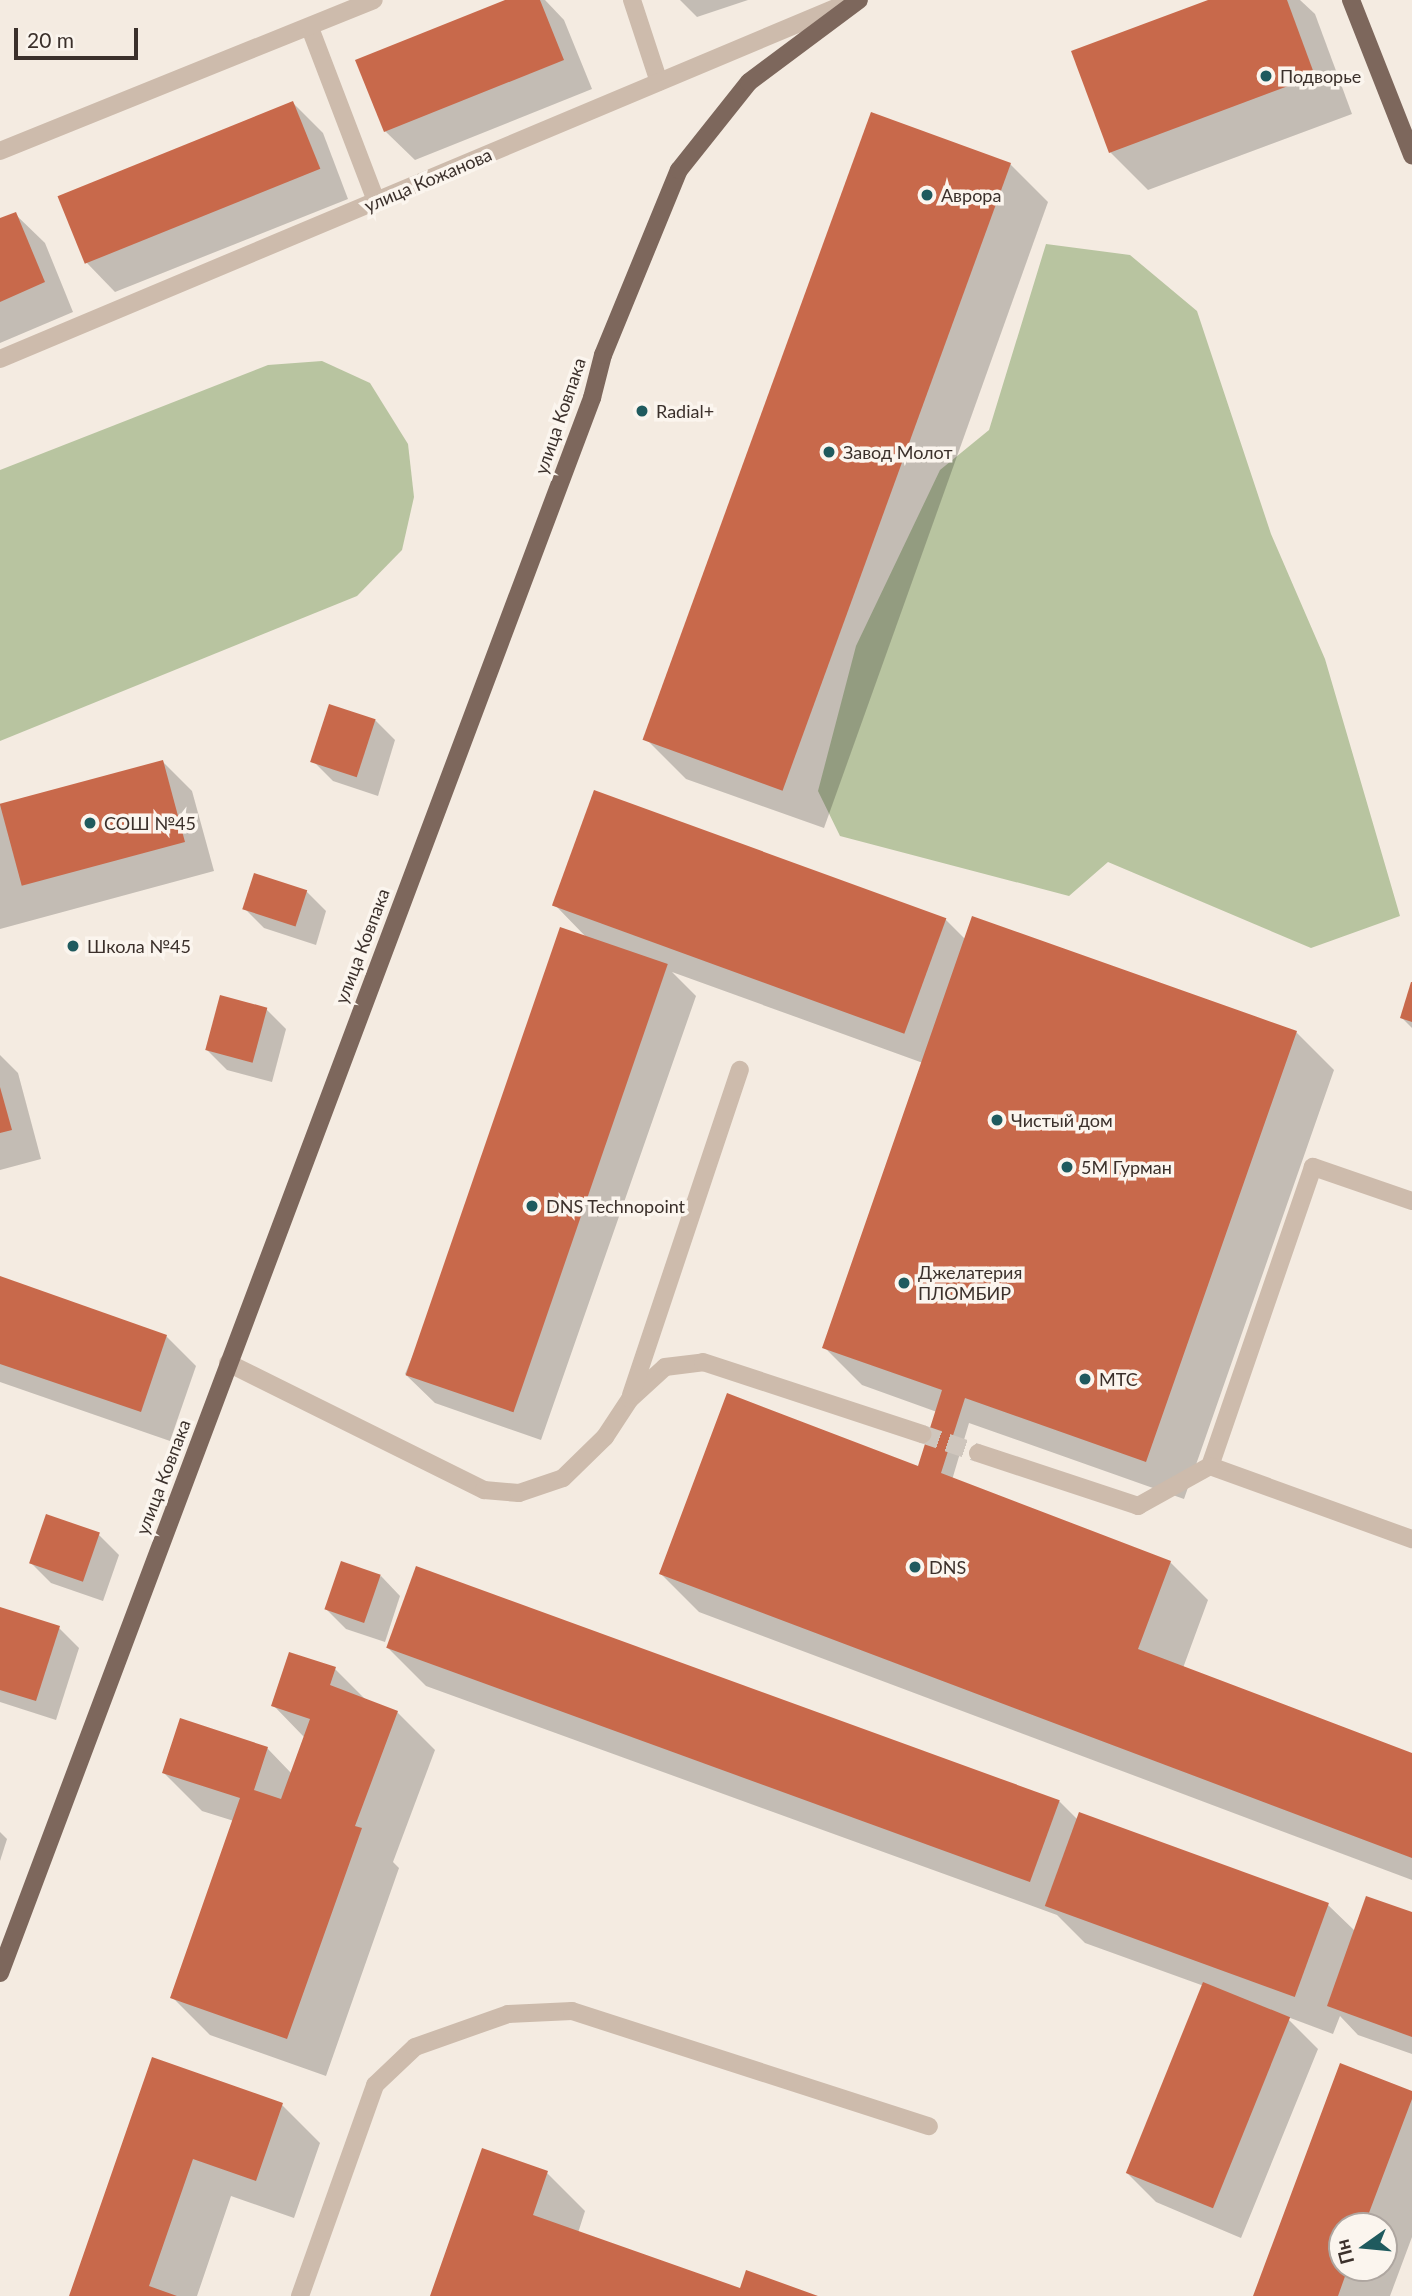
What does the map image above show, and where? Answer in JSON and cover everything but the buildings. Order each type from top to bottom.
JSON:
[{"type":"main road","name":"улица Ковпака","points":[[0,1973],[592,398],[603,355],[679,170],[749,82],[857,0]]},
{"type":"main road","points":[[1352,0],[1409,135],[1412,155]]},
{"type":"street","points":[[0,151],[310,29],[374,0]]},
{"type":"street","points":[[632,0],[659,82]]},
{"type":"street","name":"улица Кожанова","points":[[0,359],[857,0]]},
{"type":"street","points":[[310,29],[376,201]]},
{"type":"street","points":[[630,1399],[740,1070]]},
{"type":"street","points":[[978,1453],[1138,1506],[1210,1466],[1313,1167],[1412,1201]]},
{"type":"street","points":[[228,1363],[484,1490],[519,1493],[563,1478],[605,1437],[630,1399],[665,1367],[703,1362],[922,1434]]},
{"type":"street","points":[[1210,1466],[1412,1539]]},
{"type":"street","points":[[300,2296],[375,2085],[415,2047],[508,2014],[572,2011],[929,2126]]},
{"type":"green space","points":[[1046,244],[1130,255],[1197,311],[1271,534],[1325,659],[1400,916],[1311,948],[1108,862],[1069,896],[840,836],[818,791],[856,646],[940,470],[989,430]]},
{"type":"green space","points":[[322,361],[370,383],[408,444],[414,497],[402,550],[357,596],[0,741],[0,470],[268,365]]},
{"type":"tunnel","points":[[922,1434],[978,1453]]},
{"type":"place","name":"Подворье","points":[[1266,76]]},
{"type":"place","name":"Аврора","points":[[927,195]]},
{"type":"place","name":"Radial+","points":[[642,411]]},
{"type":"place","name":"Завод Молот","points":[[829,452]]},
{"type":"place","name":"СОШ №45","points":[[90,823]]},
{"type":"place","name":"Школа №45","points":[[73,946]]},
{"type":"place","name":"Чистый дом","points":[[997,1120]]},
{"type":"place","name":"5М Гурман","points":[[1067,1167]]},
{"type":"place","name":"DNS Technopoint","points":[[532,1206]]},
{"type":"place","name":"Джелатерия ПЛОМБИР","points":[[904,1283]]},
{"type":"place","name":"МТС","points":[[1085,1379]]},
{"type":"place","name":"DNS","points":[[915,1567]]}]
